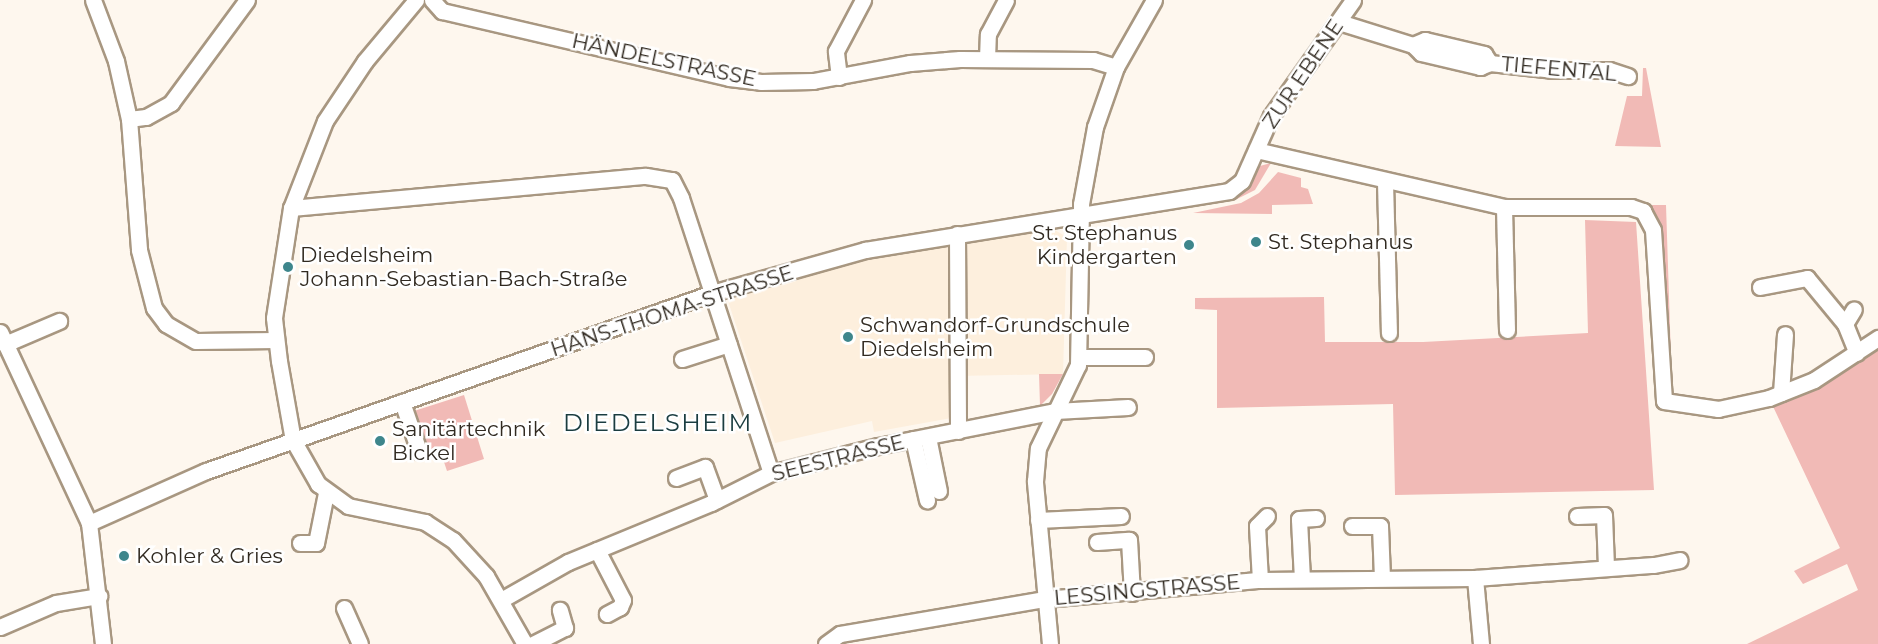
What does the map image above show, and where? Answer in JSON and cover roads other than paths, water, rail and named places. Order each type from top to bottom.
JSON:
[{"type":"street","points":[[93,0],[116,61],[129,119],[142,274],[154,308],[166,324],[196,341],[276,340]]},
{"type":"street","points":[[129,119],[146,117],[171,103],[246,0]]},
{"type":"street","points":[[416,0],[365,61],[326,121],[291,208],[274,318],[276,340],[293,440],[305,466],[326,493],[348,506],[425,522],[437,529],[469,555],[501,600],[525,644]]},
{"type":"street","name":"HÄNDELSTRASSE","points":[[432,0],[442,11],[729,78],[791,83],[910,63],[987,58],[1093,60],[1116,67]]},
{"type":"street","points":[[839,76],[836,51],[863,0]]},
{"type":"street","points":[[987,58],[988,34],[1006,0]]},
{"type":"street","points":[[1050,644],[1038,520],[1038,448],[1055,411],[1075,377],[1079,357],[1081,215],[1095,127],[1116,67],[1154,0]]},
{"type":"street","name":"ZUR EBENE","points":[[1256,150],[1271,116],[1353,0]]},
{"type":"street","name":"TIEFENTAL","points":[[1339,22],[1413,45],[1421,53],[1480,67],[1490,63],[1552,70],[1609,70],[1628,76]]},
{"type":"street","points":[[1256,150],[1384,182],[1504,207],[1631,207],[1649,216],[1670,402],[1718,409],[1781,393],[1814,380],[1878,338]]},
{"type":"street","name":"HANS-THOMA-STRASSE","points":[[89,523],[206,471],[712,293],[865,250],[1229,191],[1242,181],[1256,150]]},
{"type":"street","points":[[291,208],[664,178],[672,180],[681,198],[771,473]]},
{"type":"street","points":[[1384,182],[1389,333]]},
{"type":"street","points":[[1504,207],[1508,330]]},
{"type":"street","points":[[957,234],[957,431]]},
{"type":"street","points":[[1760,286],[1807,278],[1845,324],[1851,357]]},
{"type":"street","points":[[1845,324],[1854,309]]},
{"type":"street","points":[[59,321],[2,338],[89,523],[104,644]]},
{"type":"street","points":[[1781,393],[1785,334]]},
{"type":"street","points":[[682,359],[729,344]]},
{"type":"street","points":[[1079,357],[1145,357]]},
{"type":"street","points":[[402,402],[419,451]]},
{"type":"street","name":"SEESTRASSE","points":[[501,600],[545,574],[717,500],[771,473],[920,438],[1055,411],[1128,407]]},
{"type":"street","points":[[920,438],[933,495]]},
{"type":"street","points":[[676,478],[705,467],[717,500]]},
{"type":"street","points":[[300,543],[316,543],[326,493]]},
{"type":"street","points":[[1577,516],[1604,515],[1606,568]]},
{"type":"street","points":[[1038,520],[1121,516]]},
{"type":"street","points":[[1260,580],[1257,526],[1267,516]]},
{"type":"street","points":[[1302,579],[1299,519],[1316,518]]},
{"type":"street","points":[[1352,526],[1380,526],[1382,577]]},
{"type":"street","points":[[1097,542],[1129,540],[1132,593]]},
{"type":"street","points":[[597,550],[623,600],[620,607],[608,614]]},
{"type":"street","name":"LESSINGSTRASSE","points":[[826,644],[840,634],[1046,599],[1260,580],[1382,577],[1475,578],[1680,560]]},
{"type":"street","points":[[1475,578],[1481,644]]},
{"type":"street","points":[[0,627],[56,603],[99,596]]},
{"type":"street","points":[[344,608],[360,644]]},
{"type":"street","points":[[533,644],[565,628],[560,610]]},
{"type":"place","name":"St. Stephanus","points":[[1256,242]]},
{"type":"place","name":"St. Stephanus Kindergarten","points":[[1189,245]]},
{"type":"place","name":"Diedelsheim Johann-Sebastian-Bach-Straße","points":[[288,267]]},
{"type":"place","name":"Schwandorf-Grundschule Diedelsheim","points":[[848,337]]},
{"type":"place","name":"Sanitärtechnik Bickel","points":[[380,441]]},
{"type":"place","name":"Kohler & Gries","points":[[124,556]]},
{"type":"district","name":"DIEDELSHEIM","points":[[658,423]]}]
